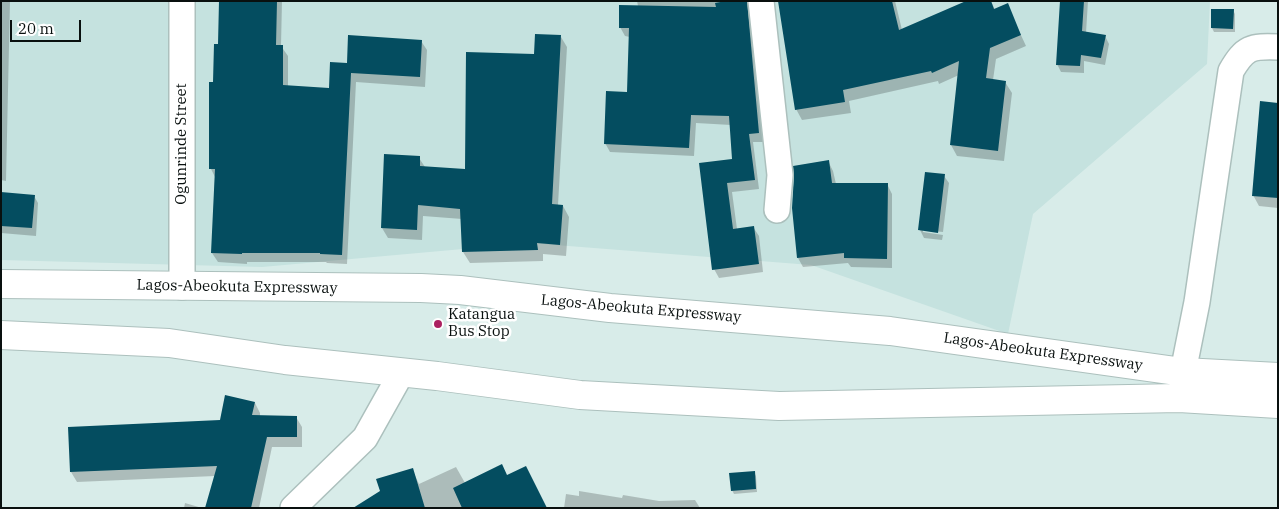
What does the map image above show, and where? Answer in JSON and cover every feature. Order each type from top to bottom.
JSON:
[{"type":"highway","name":"Lagos-Abeokuta Expressway","points":[[1,284],[460,290],[610,308],[890,331],[1183,372],[1278,377]]},
{"type":"highway","points":[[1,335],[169,343],[285,360],[402,372],[580,395],[779,406],[1179,398],[1278,404]]},
{"type":"street","name":"Ogunrinde Street","points":[[182,1],[182,287]]},
{"type":"street","points":[[761,1],[780,175],[777,210]]},
{"type":"street","points":[[1183,372],[1197,302],[1231,71],[1240,55],[1256,46],[1278,47]]},
{"type":"street","points":[[292,508],[365,438],[402,372]]},
{"type":"shaded area","points":[[1,1],[1210,1],[1207,64],[1033,214],[1008,334],[811,265],[530,243],[262,267],[1,260]]},
{"type":"building","points":[[219,1],[277,1],[276,45],[283,45],[283,85],[329,88],[330,62],[347,63],[348,35],[422,40],[420,77],[351,73],[342,255],[320,253],[211,253],[215,169],[209,169],[209,82],[213,82],[214,44],[218,44]]},
{"type":"building","points":[[747,1],[759,133],[749,134],[755,180],[727,183],[733,229],[754,226],[759,264],[712,270],[699,163],[732,159],[729,116],[691,115],[689,148],[604,144],[606,91],[627,92],[629,28],[619,28],[619,5],[716,7],[715,3]]},
{"type":"building","points":[[778,1],[892,1],[899,30],[966,1],[991,1],[994,9],[1008,3],[1021,35],[990,48],[986,78],[1006,81],[998,151],[950,145],[959,61],[932,73],[931,71],[843,90],[845,102],[795,110]]},
{"type":"building","points":[[1060,1],[1084,1],[1082,31],[1106,35],[1101,58],[1081,55],[1080,66],[1056,65]]},
{"type":"building","points":[[1211,9],[1234,9],[1233,29],[1211,28]]},
{"type":"building","points":[[535,34],[561,35],[552,204],[563,205],[560,245],[537,243],[538,250],[462,252],[460,209],[418,205],[417,230],[381,228],[384,154],[420,156],[420,166],[465,169],[466,52],[534,54]]},
{"type":"building","points":[[1260,101],[1278,103],[1278,198],[1252,196]]},
{"type":"building","points":[[829,160],[832,183],[888,183],[887,259],[844,258],[844,253],[797,258],[792,208],[793,166]]},
{"type":"building","points":[[925,172],[945,174],[938,233],[918,230]]},
{"type":"building","points":[[1,192],[35,195],[32,228],[1,226]]},
{"type":"building","points":[[225,395],[255,402],[252,415],[297,416],[297,437],[267,437],[251,508],[205,508],[217,466],[70,472],[68,427],[220,420]]},
{"type":"building","points":[[502,464],[507,475],[526,466],[547,508],[462,508],[453,488]]},
{"type":"building","points":[[413,468],[425,508],[353,508],[380,491],[376,479]]},
{"type":"building","points":[[755,471],[756,489],[731,491],[729,473]]},
{"type":"place","name":"Katangua Bus Stop","points":[[438,324]]}]
